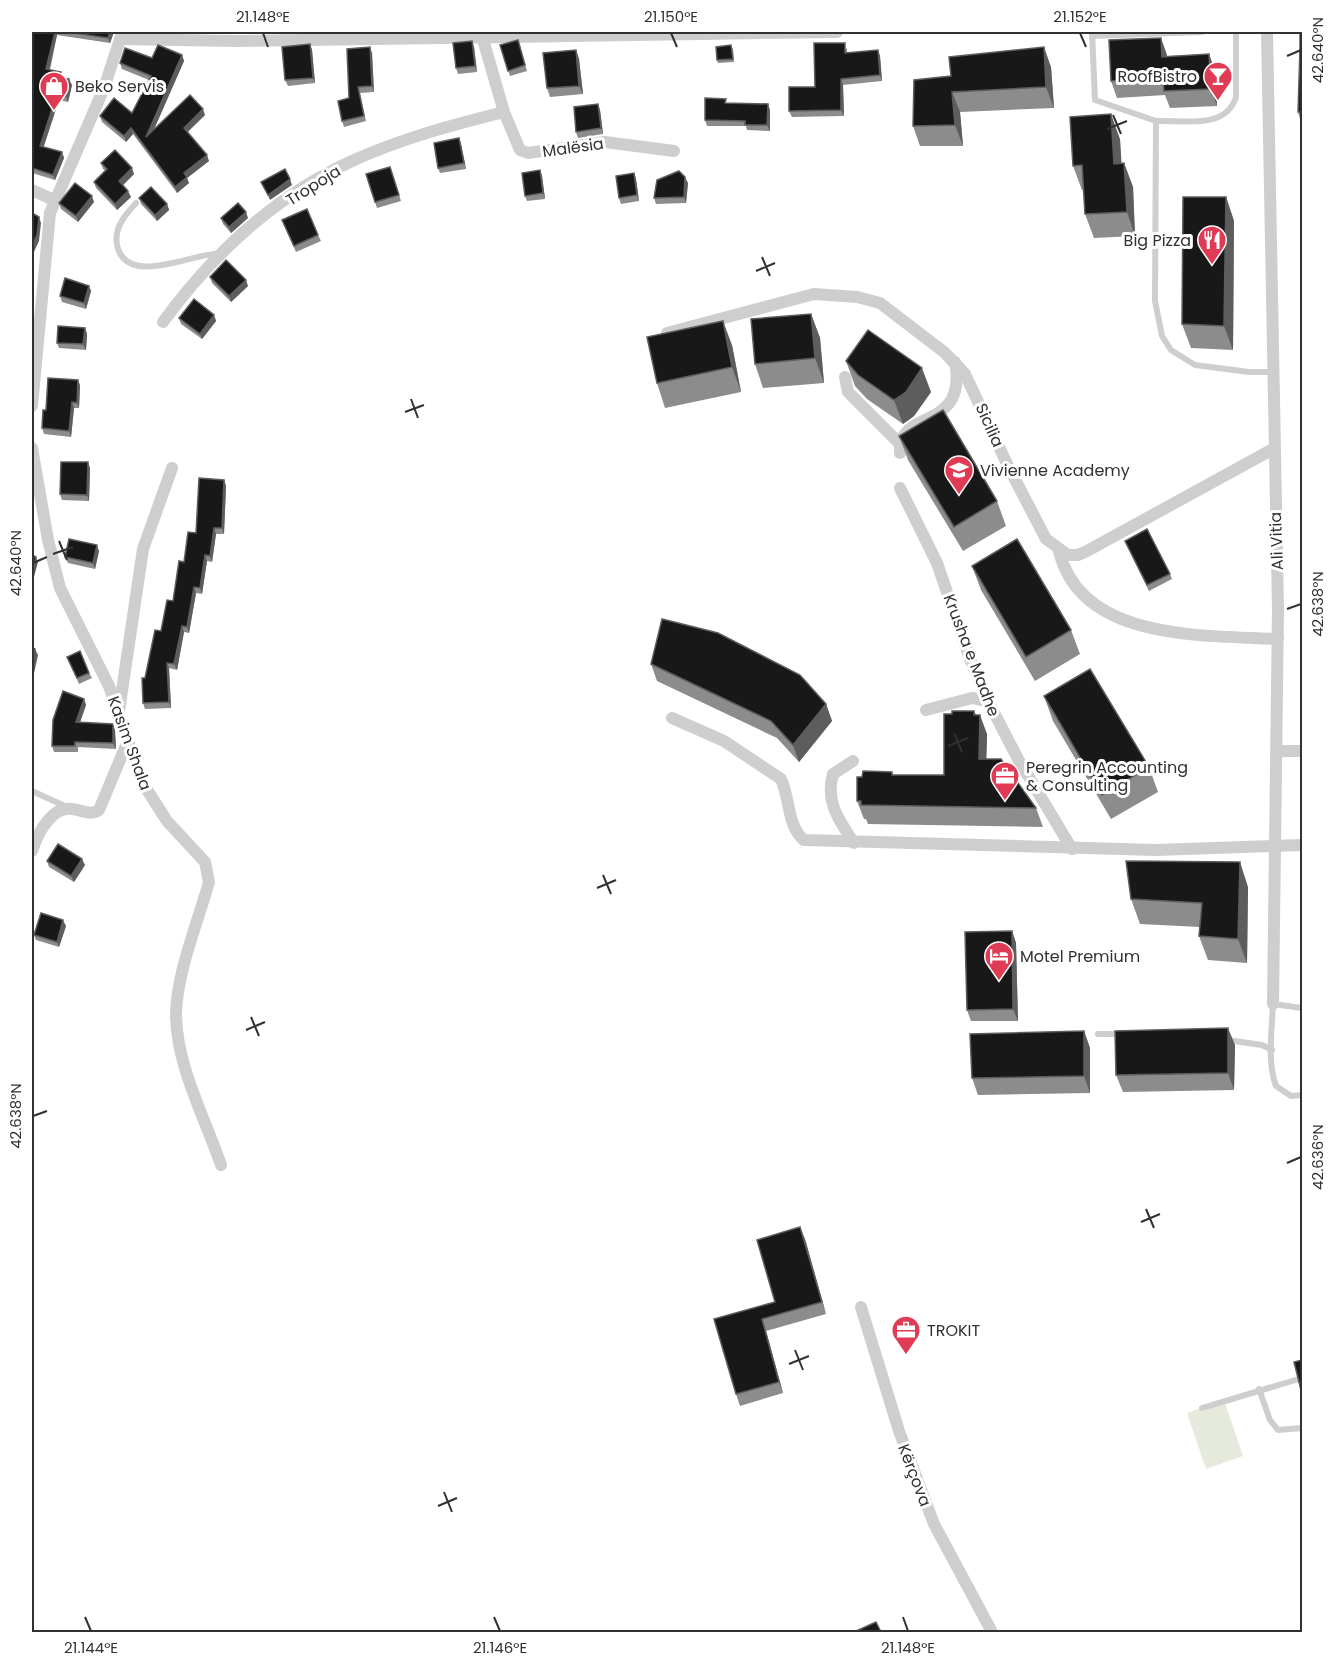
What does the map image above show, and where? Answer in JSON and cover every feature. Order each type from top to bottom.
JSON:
[{"type":"street","points":[[32,406],[46,232],[50,213],[104,88],[121,35],[235,40],[837,32]]},
{"type":"street","name":"Ali Vitia","points":[[1267,32],[1278,639],[1273,1004]]},
{"type":"street","name":"Malësia","points":[[482,36],[504,112],[515,144],[520,150],[528,153],[605,142],[674,151]]},
{"type":"street","name":"Tropoja","points":[[163,322],[191,283],[218,254],[282,204],[350,162],[429,132],[504,112]]},
{"type":"street","points":[[32,190],[56,201]]},
{"type":"street","name":"Sicilia","points":[[667,333],[814,294],[857,297],[885,307],[955,361],[971,384],[1008,466],[1046,539],[1059,551],[1063,565],[1077,589],[1107,612],[1129,623],[1160,631],[1278,639]]},
{"type":"street","points":[[845,377],[848,392],[899,448],[904,433],[947,407],[954,398],[958,389],[955,361]]},
{"type":"street","name":"Kasim Shala","points":[[32,448],[54,569],[70,611],[98,663],[119,712],[127,743],[152,802],[167,822],[198,852],[209,873],[209,882],[180,989],[176,1015],[188,1076],[221,1165]]},
{"type":"street","points":[[1059,551],[1068,555],[1078,555],[1087,551],[1274,449]]},
{"type":"street","points":[[119,712],[143,549],[172,468]]},
{"type":"street","name":"Krusha e Madhe","points":[[900,488],[938,562],[970,659],[988,701],[1018,759],[1072,849]]},
{"type":"street","points":[[926,711],[972,698],[988,701]]},
{"type":"street","points":[[672,718],[724,741],[781,779],[793,824],[798,835],[804,840],[1072,849],[1214,849],[1302,845]]},
{"type":"street","points":[[32,851],[47,822],[60,811],[70,808],[92,813],[99,810],[127,743]]},
{"type":"street","points":[[1277,751],[1302,751]]},
{"type":"street","points":[[853,761],[833,774],[829,794],[836,814],[854,843]]},
{"type":"street","name":"Kërçova","points":[[861,1307],[899,1431],[934,1524],[992,1632]]},
{"type":"lane","points":[[1202,32],[1092,34],[1095,100],[1156,121],[1215,120],[1226,116],[1236,98],[1236,32]]},
{"type":"lane","points":[[1156,121],[1155,301],[1162,336],[1171,350],[1195,365],[1273,372]]},
{"type":"lane","points":[[136,203],[123,218],[117,232],[120,253],[127,260],[156,267],[202,254],[218,254]]},
{"type":"lane","points":[[32,791],[70,808]]},
{"type":"lane","points":[[1273,1004],[1302,1008]]},
{"type":"lane","name":"Ali Vitia","points":[[1273,1004],[1273,1078],[1276,1086],[1291,1096],[1302,1095]]},
{"type":"lane","points":[[1098,1034],[1130,1034]]},
{"type":"lane","points":[[1223,1039],[1262,1045],[1272,1050]]},
{"type":"lane","points":[[1202,1408],[1302,1377]]},
{"type":"lane","points":[[1258,1389],[1270,1420],[1278,1430],[1302,1428]]},
{"type":"shaded area","points":[[1224,1400],[1243,1456],[1206,1469],[1187,1413]]},
{"type":"building","points":[[33,32],[55,32],[46,69],[61,72],[60,77],[69,79],[66,96],[57,94],[40,146],[62,152],[53,175],[32,168]]},
{"type":"building","points":[[67,32],[110,32],[108,38]]},
{"type":"building","points":[[1300,32],[1302,32],[1302,112],[1298,112]]},
{"type":"building","points":[[1161,38],[1162,57],[1209,54],[1211,89],[1164,91],[1163,78],[1111,81],[1109,40]]},
{"type":"building","points":[[518,40],[525,65],[508,71],[500,45]]},
{"type":"building","points":[[472,41],[475,66],[456,68],[453,43]]},
{"type":"building","points":[[814,43],[845,43],[845,53],[878,50],[880,75],[841,79],[841,110],[789,111],[789,87],[815,87]]},
{"type":"building","points":[[310,44],[313,78],[285,80],[282,47]]},
{"type":"building","points":[[158,45],[182,55],[146,137],[190,95],[203,109],[184,128],[207,155],[184,173],[187,177],[175,187],[131,128],[124,136],[100,116],[114,98],[132,113],[151,76],[120,63],[125,48],[152,58]]},
{"type":"building","points":[[731,45],[733,59],[717,60],[716,47]]},
{"type":"building","points":[[370,47],[372,86],[358,87],[364,116],[342,121],[338,101],[349,98],[347,49]]},
{"type":"building","points":[[1044,47],[1046,87],[952,92],[955,125],[913,126],[914,80],[951,76],[949,57]]},
{"type":"building","points":[[576,50],[579,86],[547,88],[543,53]]},
{"type":"building","points":[[705,98],[726,99],[725,103],[768,104],[767,125],[745,125],[745,121],[705,120]]},
{"type":"building","points":[[598,104],[601,128],[576,132],[574,107]]},
{"type":"building","points":[[1111,114],[1114,164],[1124,163],[1127,212],[1085,214],[1082,165],[1073,166],[1070,117]]},
{"type":"building","points":[[459,138],[464,163],[438,168],[434,143]]},
{"type":"building","points":[[115,150],[132,168],[119,181],[128,191],[115,204],[94,182],[107,169],[101,163]]},
{"type":"building","points":[[390,167],[399,195],[375,202],[366,174]]},
{"type":"building","points":[[285,169],[290,179],[268,195],[261,182]]},
{"type":"building","points":[[540,170],[543,193],[525,196],[522,173]]},
{"type":"building","points":[[679,171],[685,177],[684,197],[654,198],[657,180]]},
{"type":"building","points":[[634,173],[637,195],[619,198],[616,176]]},
{"type":"building","points":[[75,183],[92,196],[76,216],[59,203]]},
{"type":"building","points":[[151,187],[167,204],[155,215],[139,198]]},
{"type":"building","points":[[1183,197],[1226,197],[1224,326],[1182,324]]},
{"type":"building","points":[[238,203],[246,212],[229,227],[221,218]]},
{"type":"building","points":[[307,209],[318,235],[294,246],[282,220]]},
{"type":"building","points":[[32,213],[39,217],[37,235],[32,246]]},
{"type":"building","points":[[226,260],[246,280],[229,296],[210,277]]},
{"type":"building","points":[[65,278],[89,286],[84,303],[60,296]]},
{"type":"building","points":[[194,299],[214,315],[200,334],[179,318]]},
{"type":"building","points":[[811,314],[815,358],[755,364],[751,319]]},
{"type":"building","points":[[723,321],[732,367],[657,383],[647,337]]},
{"type":"building","points":[[58,326],[85,328],[83,344],[57,343]]},
{"type":"building","points":[[868,330],[922,368],[906,392],[894,400],[858,375],[846,361]]},
{"type":"building","points":[[48,378],[78,380],[77,403],[72,402],[69,431],[42,428],[43,410],[46,410]]},
{"type":"building","points":[[943,410],[997,501],[954,527],[899,436]]},
{"type":"building","points":[[61,462],[88,462],[87,495],[60,494]]},
{"type":"building","points":[[199,478],[224,480],[222,528],[214,528],[210,556],[205,555],[200,588],[194,587],[187,627],[182,626],[174,664],[167,663],[169,702],[143,703],[142,678],[145,678],[155,630],[161,631],[167,600],[173,601],[179,561],[184,562],[188,532],[196,533]]},
{"type":"building","points":[[1147,529],[1170,574],[1147,585],[1125,541]]},
{"type":"building","points":[[69,539],[97,545],[93,563],[65,557]]},
{"type":"building","points":[[1017,539],[1071,630],[1026,657],[972,566]]},
{"type":"building","points":[[32,555],[36,557],[32,572]]},
{"type":"building","points":[[662,619],[718,633],[800,675],[826,704],[793,745],[771,721],[651,664]]},
{"type":"building","points":[[32,648],[35,649],[32,671]]},
{"type":"building","points":[[80,651],[89,673],[77,678],[67,657]]},
{"type":"building","points":[[1090,669],[1149,767],[1102,795],[1044,696]]},
{"type":"building","points":[[63,691],[84,699],[76,722],[113,724],[113,743],[75,742],[75,746],[52,746],[53,720]]},
{"type":"building","points":[[952,711],[974,711],[974,715],[980,715],[979,759],[1001,759],[1036,808],[861,805],[861,801],[857,801],[857,777],[862,777],[863,771],[892,772],[892,775],[944,775],[944,714],[952,714]]},
{"type":"building","points":[[58,844],[82,859],[71,876],[47,861]]},
{"type":"building","points":[[1126,861],[1240,862],[1238,939],[1199,936],[1202,903],[1131,899]]},
{"type":"building","points":[[41,913],[63,920],[57,942],[34,935]]},
{"type":"building","points":[[1012,931],[1013,1009],[967,1010],[965,932]]},
{"type":"building","points":[[1228,1028],[1228,1073],[1116,1075],[1115,1031]]},
{"type":"building","points":[[1084,1031],[1084,1076],[972,1078],[970,1034]]},
{"type":"building","points":[[800,1227],[822,1302],[762,1319],[779,1382],[736,1394],[714,1319],[775,1302],[757,1240]]},
{"type":"building","points":[[1302,1360],[1302,1394],[1294,1362]]},
{"type":"building","points":[[876,1622],[881,1632],[854,1632]]},
{"type":"place","name":"RoofBistro","points":[[1218,102]]},
{"type":"place","name":"Beko Servis","points":[[54,112]]},
{"type":"place","name":"Big Pizza","points":[[1212,266]]},
{"type":"place","name":"Vivienne Academy","points":[[959,496]]},
{"type":"place","name":"Peregrin Accounting & Consulting","points":[[1005,802]]},
{"type":"place","name":"Motel Premium","points":[[999,982]]},
{"type":"place","name":"TROKIT","points":[[906,1356]]}]
